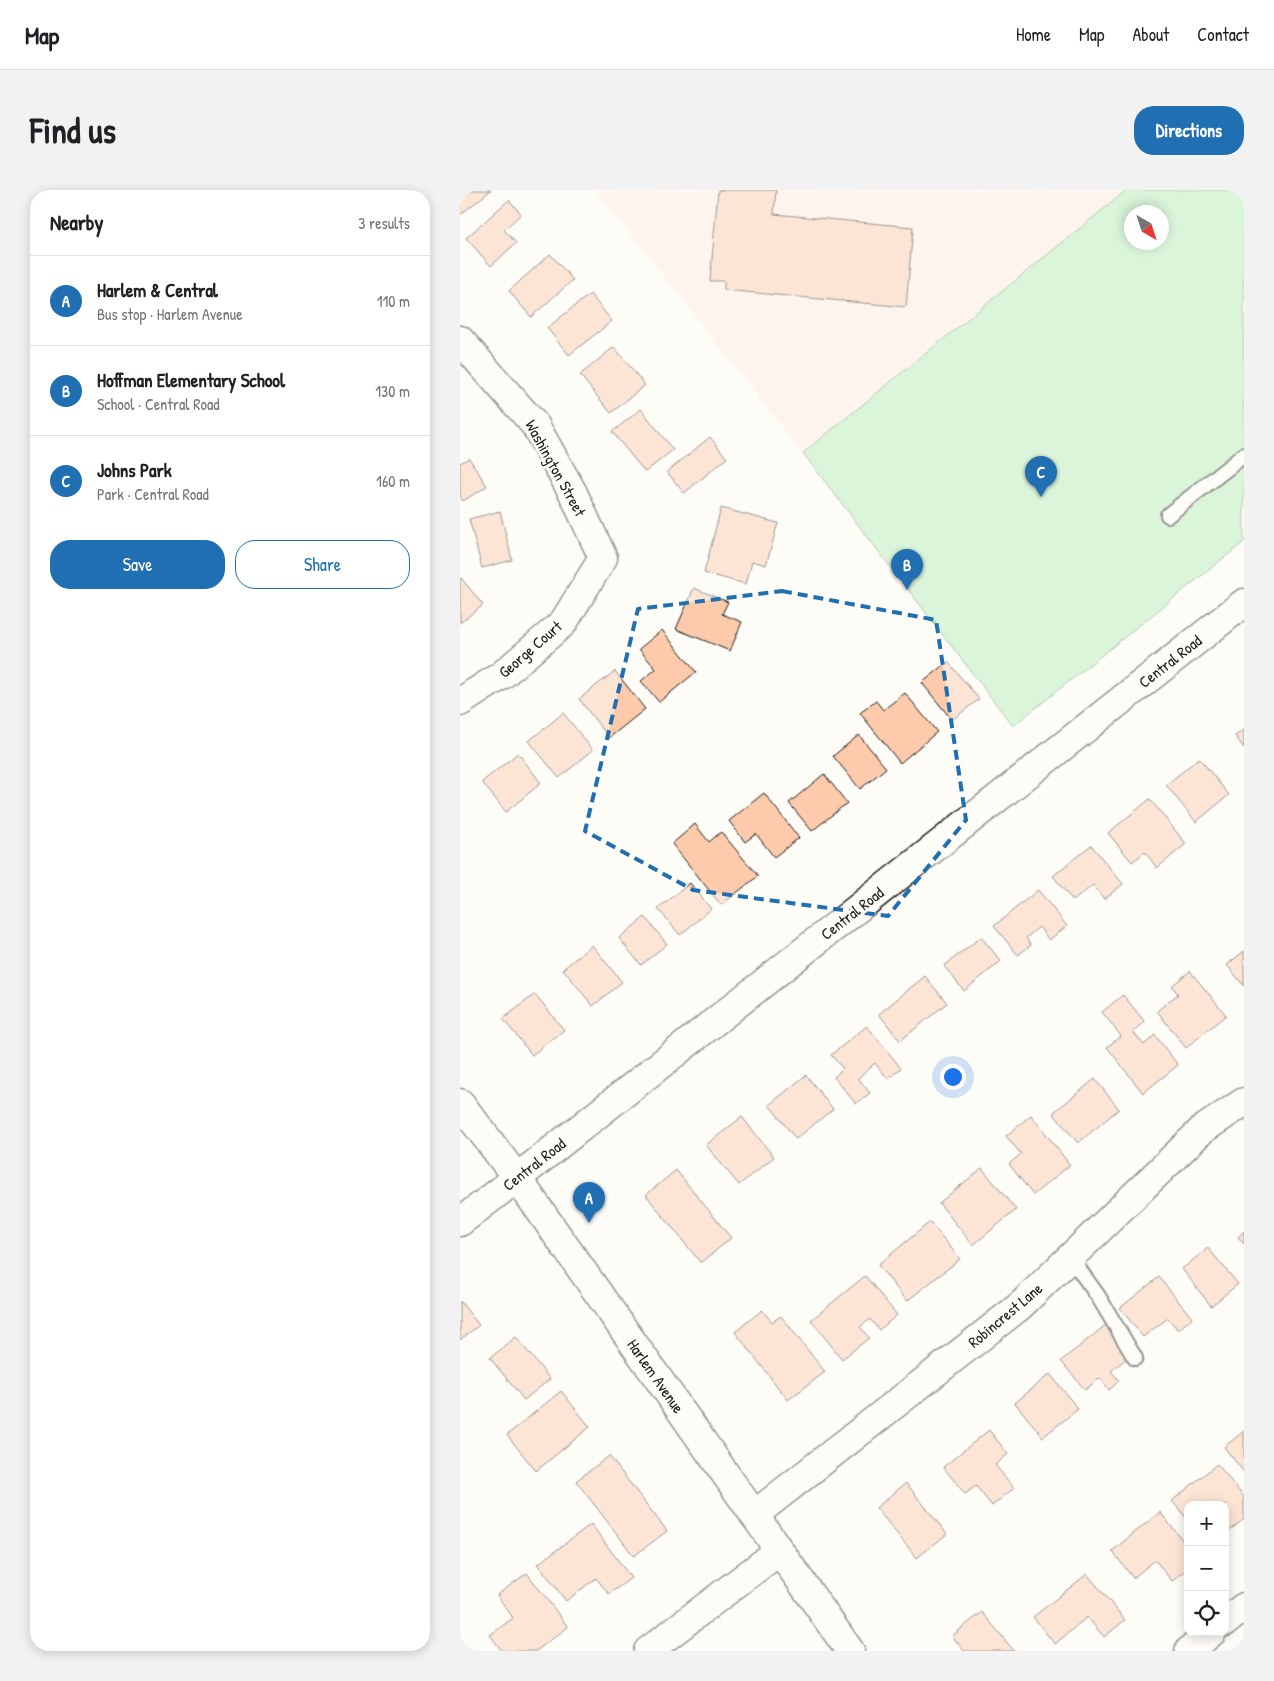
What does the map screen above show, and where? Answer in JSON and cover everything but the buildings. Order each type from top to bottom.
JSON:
[{"type":"main road","name":"Washington Street","points":[[460,340],[535,425],[573,493],[603,558]]},
{"type":"main road","name":"George Court","points":[[460,702],[502,675],[563,623],[603,558]]},
{"type":"main road","name":"Central Road","points":[[460,1222],[1244,603]]},
{"type":"main road","name":"Robincrest Lane","points":[[754,1515],[1020,1306],[1202,1130],[1244,1102]]},
{"type":"main road","name":"Harlem Avenue","points":[[460,1103],[517,1178],[850,1651]]},
{"type":"main road","points":[[648,1651],[779,1551]]},
{"type":"main road","points":[[1229,1619],[1244,1606]]},
{"type":"main road","points":[[1189,1651],[1207,1636]]},
{"type":"lane","points":[[1168,515],[1244,455]]},
{"type":"lane","points":[[1070,1257],[1098,1296],[1135,1358]]},
{"type":"highlighted area","points":[[782,591],[936,620],[966,820],[888,916],[693,890],[585,831],[638,609]]},
{"type":"shaded area","points":[[595,190],[1127,190],[803,453],[1013,726],[683,300]]},
{"type":"green space","points":[[1127,190],[1244,190],[1244,542],[1013,726],[803,453]]},
{"type":"place","name":"Johns Park","points":[[1041,497]]},
{"type":"place","name":"Hoffman Elementary School","points":[[907,590]]},
{"type":"place","name":"Harlem & Central","points":[[589,1223]]}]
